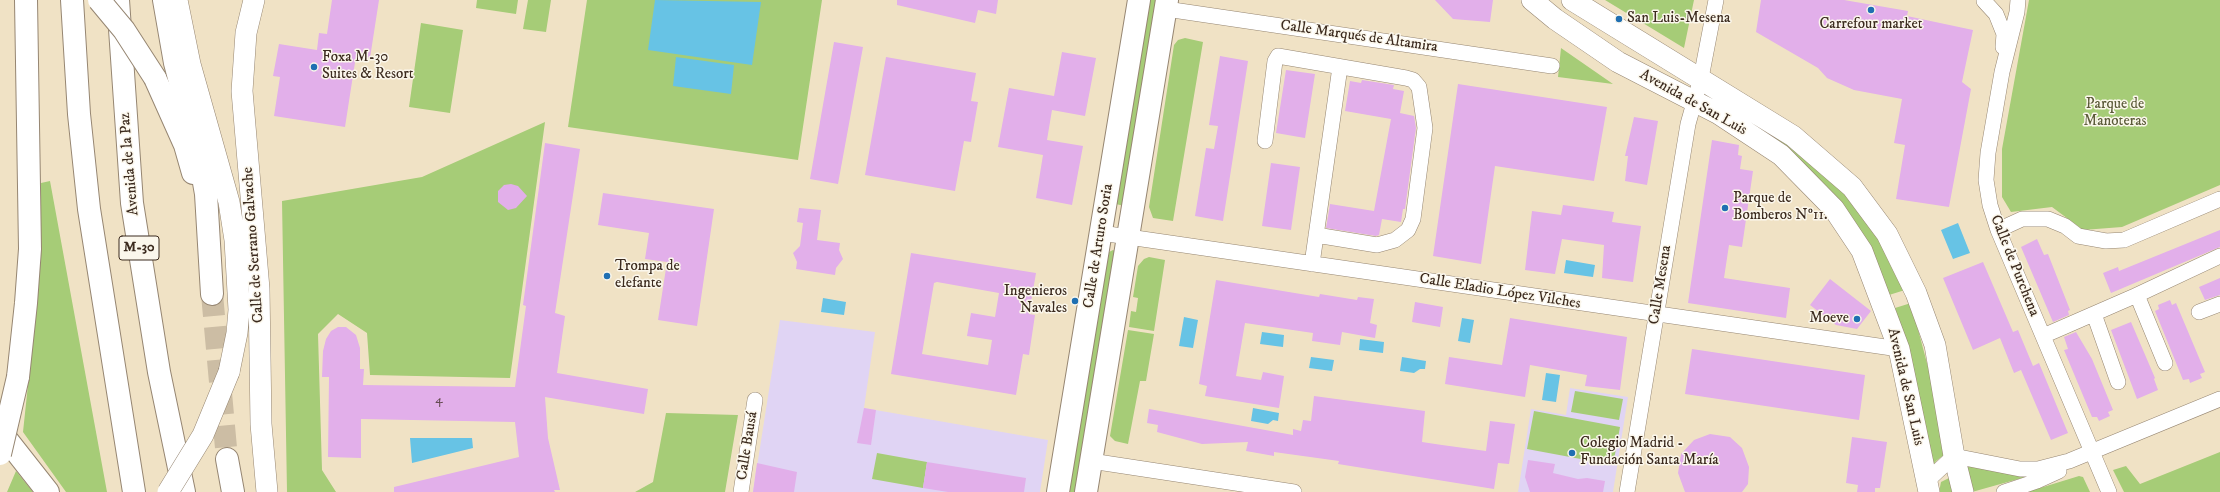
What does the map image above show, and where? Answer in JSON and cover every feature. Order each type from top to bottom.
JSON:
[{"type":"main road","points":[[0,454],[18,377],[30,249],[26,0]]},
{"type":"main road","name":"M-30","points":[[72,0],[80,114],[90,209],[134,492]]},
{"type":"main road","points":[[99,0],[124,30],[155,78],[185,145],[209,234]]},
{"type":"main road","name":"Avenida de la Paz","points":[[118,0],[132,203],[159,372],[184,492]]},
{"type":"main road","points":[[164,0],[175,63],[199,154],[206,194],[212,294]]},
{"type":"main road","name":"Calle de Arturo Soria","points":[[1058,492],[1139,0]]},
{"type":"main road","name":"Calle de Arturo Soria","points":[[1086,492],[1166,4]]},
{"type":"main road","points":[[0,431],[48,492]]},
{"type":"main road","points":[[227,459],[233,492]]},
{"type":"street","points":[[168,492],[203,435],[229,372],[237,333],[239,310],[235,240],[229,202],[190,64],[177,0]]},
{"type":"street","name":"Calle de Serrano Galvache","points":[[254,0],[246,33],[242,91],[259,289],[261,424],[267,492]]},
{"type":"street","name":"Avenida de San Luis","points":[[1532,0],[1555,19],[1618,62],[1718,114],[1781,156],[1834,210],[1862,251],[1899,349],[1928,486]]},
{"type":"street","name":"Avenida de San Luis","points":[[1572,0],[1793,136],[1852,187],[1887,234],[1916,293],[1935,345],[1954,456],[1963,492]]},
{"type":"street","name":"Calle Mesena","points":[[1628,492],[1688,124],[1701,78],[1716,0]]},
{"type":"street","name":"Calle de Purchena","points":[[1987,0],[1996,14],[2004,34],[2002,72]]},
{"type":"street","name":"Calle de Purchena","points":[[2018,0],[2017,12],[2002,72],[1988,153],[1986,180],[1990,205],[1998,230],[2090,451],[2109,492]]},
{"type":"street","name":"Calle Marqués de Altamira","points":[[1166,4],[1552,66]]},
{"type":"street","points":[[1264,141],[1275,61],[1278,56],[1406,78],[1413,80],[1419,87],[1425,128],[1413,219],[1408,230],[1395,240],[1377,245],[1316,235]]},
{"type":"street","points":[[1312,264],[1340,67]]},
{"type":"street","points":[[1998,230],[2022,219],[2048,219],[2065,226],[2078,236],[2106,241],[2124,240],[2220,199]]},
{"type":"street","name":"Calle Eladio López Vilches","points":[[1101,233],[1656,315],[1899,349]]},
{"type":"street","points":[[2043,336],[2137,295],[2220,256]]},
{"type":"street","points":[[2137,295],[2165,362]]},
{"type":"street","points":[[2199,312],[2220,304]]},
{"type":"street","points":[[2094,314],[2118,382]]},
{"type":"street","points":[[2004,492],[2056,473],[2069,462],[2090,451],[2220,399]]},
{"type":"street","name":"Calle Bausá","points":[[741,492],[755,400]]},
{"type":"street","points":[[1928,486],[1954,456],[2020,469],[2038,469],[2069,462]]},
{"type":"street","points":[[1091,461],[1294,492]]},
{"type":"shaded area","points":[[780,320],[875,332],[864,408],[1048,440],[1040,492],[753,492]]},
{"type":"shaded area","name":"Colegio Madrid - Fundación Santa María","points":[[1570,388],[1628,397],[1613,492],[1518,492],[1531,409],[1566,415]]},
{"type":"green space","points":[[477,0],[518,0],[516,14],[476,8]]},
{"type":"green space","points":[[528,0],[551,0],[546,32],[523,29]]},
{"type":"green space","points":[[587,0],[822,0],[798,160],[568,127]]},
{"type":"green space","points":[[1149,0],[1158,0],[1124,206],[1116,204]]},
{"type":"green space","points":[[1605,0],[1694,0],[1684,48]]},
{"type":"green space","name":"Parque de Manoteras","points":[[2029,0],[2220,0],[2220,185],[2122,227],[2083,230],[2052,207],[2011,212],[2002,197],[2002,149]]},
{"type":"green space","points":[[421,23],[463,30],[450,113],[409,107]]},
{"type":"green space","points":[[1185,38],[1203,42],[1173,221],[1153,218],[1149,207],[1174,45],[1178,40]]},
{"type":"green space","points":[[1561,48],[1613,84],[1558,77]]},
{"type":"green space","points":[[1730,106],[1775,133],[1822,170],[1857,207],[1877,236],[1905,290],[1889,295],[1864,240]]},
{"type":"green space","points":[[545,122],[510,378],[370,375],[367,333],[338,314],[318,334],[322,470],[336,492],[287,492],[282,201],[422,177]]},
{"type":"green space","points":[[50,181],[107,492],[66,492],[23,432],[34,328],[41,183]]},
{"type":"green space","points":[[1113,250],[1115,251],[1077,492],[1068,492],[1107,253]]},
{"type":"green space","points":[[1149,257],[1165,260],[1154,331],[1129,327],[1131,311],[1136,312],[1138,298],[1133,297],[1138,266],[1144,259]]},
{"type":"green space","points":[[1911,303],[1932,382],[1944,455],[1936,461],[1931,469],[1911,355],[1895,308]]},
{"type":"green space","points":[[1128,330],[1154,334],[1146,381],[1140,381],[1128,444],[1115,441],[1110,436]]},
{"type":"green space","points":[[1575,391],[1623,399],[1619,420],[1571,412]]},
{"type":"green space","points":[[1534,411],[1620,427],[1613,465],[1527,449]]},
{"type":"green space","points":[[666,413],[738,415],[725,492],[635,492],[653,482]]},
{"type":"green space","points":[[2220,452],[2220,492],[2124,492],[2113,470],[2126,466],[2140,484]]},
{"type":"green space","points":[[877,453],[927,462],[923,488],[872,479]]},
{"type":"green space","points":[[1972,466],[2029,476],[1972,492],[1964,467]]},
{"type":"green space","points":[[16,471],[33,492],[7,492]]},
{"type":"green space","points":[[2079,476],[2083,477],[2090,492],[2027,492]]},
{"type":"green space","points":[[1949,478],[1952,492],[1939,492],[1941,482]]},
{"type":"water","points":[[655,0],[761,2],[752,65],[648,50]]},
{"type":"water","points":[[676,57],[734,65],[731,94],[673,86]]},
{"type":"water","points":[[1958,223],[1970,253],[1953,259],[1941,230]]},
{"type":"water","points":[[1566,260],[1595,265],[1593,277],[1564,273]]},
{"type":"water","points":[[823,298],[846,302],[844,315],[821,312]]},
{"type":"water","points":[[1184,317],[1198,320],[1193,348],[1179,346]]},
{"type":"water","points":[[1462,318],[1474,320],[1470,343],[1458,341]]},
{"type":"water","points":[[1262,332],[1284,335],[1283,347],[1260,344]]},
{"type":"water","points":[[1360,339],[1384,342],[1383,353],[1359,350]]},
{"type":"water","points":[[1311,357],[1334,360],[1332,371],[1309,368]]},
{"type":"water","points":[[1402,357],[1426,361],[1425,369],[1420,369],[1414,373],[1400,371]]},
{"type":"water","points":[[1546,373],[1560,375],[1556,402],[1542,400]]},
{"type":"water","points":[[1253,408],[1279,413],[1278,421],[1273,420],[1268,424],[1251,421]]},
{"type":"water","points":[[410,438],[472,438],[473,448],[412,463]]},
{"type":"building","name":"Foxa M-30 Suites & Resort","points":[[332,0],[379,0],[370,58],[356,56],[345,127],[274,116],[280,77],[273,76],[279,44],[317,50],[319,33],[327,34]]},
{"type":"building","points":[[897,0],[998,0],[996,14],[978,10],[975,23],[897,5]]},
{"type":"building","points":[[1435,0],[1493,0],[1490,22],[1453,19]]},
{"type":"building","points":[[1761,0],[1844,0],[1908,11],[1907,16],[1973,30],[1962,82],[1971,89],[1949,207],[1896,199],[1905,145],[1894,143],[1902,99],[1854,90],[1827,78],[1818,68],[1756,32]]},
{"type":"building","points":[[834,42],[863,47],[838,184],[810,179]]},
{"type":"building","points":[[1062,52],[1096,58],[1085,116],[1052,110],[1047,140],[1083,146],[1072,205],[1036,198],[1043,155],[998,147],[1009,88],[1054,96]]},
{"type":"building","points":[[1220,56],[1248,61],[1223,221],[1195,216],[1206,148],[1214,149],[1218,126],[1209,125]]},
{"type":"building","points":[[886,57],[976,73],[971,101],[978,102],[971,142],[964,141],[955,191],[865,175]]},
{"type":"building","points":[[1286,70],[1315,74],[1305,138],[1276,133]]},
{"type":"building","points":[[1362,80],[1394,85],[1393,89],[1404,91],[1400,113],[1414,116],[1416,128],[1405,209],[1403,209],[1401,222],[1382,219],[1379,235],[1376,236],[1326,228],[1330,204],[1374,211],[1391,119],[1345,111],[1350,81],[1361,83]]},
{"type":"building","points":[[1458,84],[1607,107],[1594,181],[1495,166],[1481,264],[1433,256]]},
{"type":"building","points":[[1634,117],[1658,121],[1647,185],[1625,181],[1628,156],[1625,156]]},
{"type":"building","name":"Parque de Bomberos Nº11.","points":[[1712,140],[1739,145],[1738,155],[1742,156],[1740,169],[1753,171],[1742,247],[1729,245],[1724,278],[1790,288],[1786,318],[1688,303]]},
{"type":"building","points":[[545,143],[580,149],[555,313],[565,316],[557,373],[648,389],[644,414],[545,397],[548,438],[560,490],[554,490],[555,492],[394,492],[394,487],[519,457],[515,422],[361,419],[361,458],[328,457],[329,377],[322,377],[323,351],[326,339],[331,331],[338,327],[346,327],[356,335],[360,348],[360,369],[364,369],[363,385],[515,387],[526,306],[523,305]]},
{"type":"building","points":[[1271,163],[1300,167],[1291,230],[1262,226]]},
{"type":"building","points":[[511,184],[518,186],[527,196],[516,208],[508,210],[498,202],[498,191],[504,185]]},
{"type":"building","points":[[603,193],[714,209],[697,326],[658,320],[667,262],[645,259],[649,233],[598,225]]},
{"type":"building","points":[[1563,205],[1614,212],[1612,222],[1641,226],[1633,282],[1602,278],[1604,245],[1562,239],[1555,274],[1525,270],[1532,211],[1561,215]]},
{"type":"building","points":[[799,208],[821,210],[817,240],[840,243],[839,250],[843,259],[836,268],[835,275],[796,269],[797,262],[793,253],[800,246],[803,223],[797,222]]},
{"type":"building","points":[[2220,230],[2220,247],[2111,293],[2103,273],[2118,267],[2119,271]]},
{"type":"building","points":[[2037,239],[2044,255],[2048,254],[2070,310],[2068,311],[2069,315],[2053,322],[2021,247]]},
{"type":"building","points":[[911,253],[1036,273],[1029,314],[1035,315],[1029,355],[1023,354],[1016,395],[891,374]],"holes":[[[937,282],[999,293],[995,317],[971,313],[967,336],[992,340],[988,365],[922,354],[934,283]]]},
{"type":"building","points":[[1983,262],[2013,332],[2018,330],[2033,366],[2039,363],[2068,433],[2051,440],[2021,370],[2014,373],[2000,338],[1973,350],[1943,278]]},
{"type":"building","points":[[2220,278],[2220,295],[2205,300],[2199,287]]},
{"type":"building","points":[[1830,279],[1871,311],[1857,329],[1836,325],[1810,305]]},
{"type":"building","points":[[1216,280],[1319,297],[1320,294],[1357,300],[1358,297],[1374,299],[1370,323],[1377,325],[1375,338],[1342,332],[1340,345],[1312,341],[1313,333],[1245,323],[1236,376],[1261,380],[1263,372],[1284,376],[1279,408],[1205,396],[1207,386],[1199,384]]},
{"type":"building","points":[[2170,300],[2172,305],[2176,303],[2205,372],[2200,374],[2202,378],[2190,383],[2189,379],[2183,380],[2155,311],[2159,309],[2158,305]]},
{"type":"building","points":[[1415,302],[1443,307],[1440,327],[1412,322]]},
{"type":"building","points":[[1510,318],[1627,337],[1620,390],[1585,386],[1587,375],[1530,365],[1525,397],[1445,384],[1449,357],[1502,365]]},
{"type":"building","points":[[2131,322],[2155,378],[2154,379],[2158,390],[2137,399],[2111,330]]},
{"type":"building","points":[[2076,332],[2092,359],[2113,410],[2108,412],[2110,416],[2099,421],[2097,417],[2092,417],[2064,350],[2068,349],[2064,337]]},
{"type":"building","points":[[1692,349],[1865,375],[1859,420],[1685,394]]},
{"type":"building","points":[[1314,396],[1425,411],[1422,442],[1442,445],[1486,451],[1490,421],[1515,424],[1509,464],[1498,463],[1494,489],[1338,464],[1339,461],[1274,452],[1274,456],[1246,451],[1248,442],[1202,444],[1157,432],[1158,425],[1147,423],[1149,409],[1293,435],[1293,429],[1301,431],[1303,420],[1311,421]]},
{"type":"building","points":[[864,408],[876,410],[871,445],[857,443]]},
{"type":"building","points":[[1710,434],[1730,437],[1742,448],[1749,467],[1748,484],[1742,492],[1685,492],[1678,473],[1681,454],[1694,440]]},
{"type":"building","points":[[1852,437],[1887,442],[1880,488],[1875,488],[1875,492],[1857,492],[1858,485],[1846,483]]},
{"type":"building","points":[[1528,460],[1555,464],[1553,473],[1578,479],[1587,478],[1605,481],[1603,492],[1530,492],[1525,477]]},
{"type":"building","points":[[927,462],[1026,478],[1024,492],[948,492],[923,488]]},
{"type":"building","points":[[757,463],[797,472],[794,492],[753,492]]},
{"type":"tunnel","points":[[212,294],[227,459]]},
{"type":"place","name":"Carrefour market","points":[[1871,10]]},
{"type":"place","name":"San Luis-Mesena","points":[[1619,19]]},
{"type":"place","name":"Foxa M-30 Suites & Resort","points":[[314,67]]},
{"type":"place","name":"Parque de Bomberos Nº11.","points":[[1725,208]]},
{"type":"place","name":"Trompa de elefante","points":[[607,276]]},
{"type":"place","name":"Ingenieros Navales","points":[[1075,301]]},
{"type":"place","name":"Moeve","points":[[1857,319]]},
{"type":"place","name":"Colegio Madrid - Fundación Santa María","points":[[1572,453]]}]
